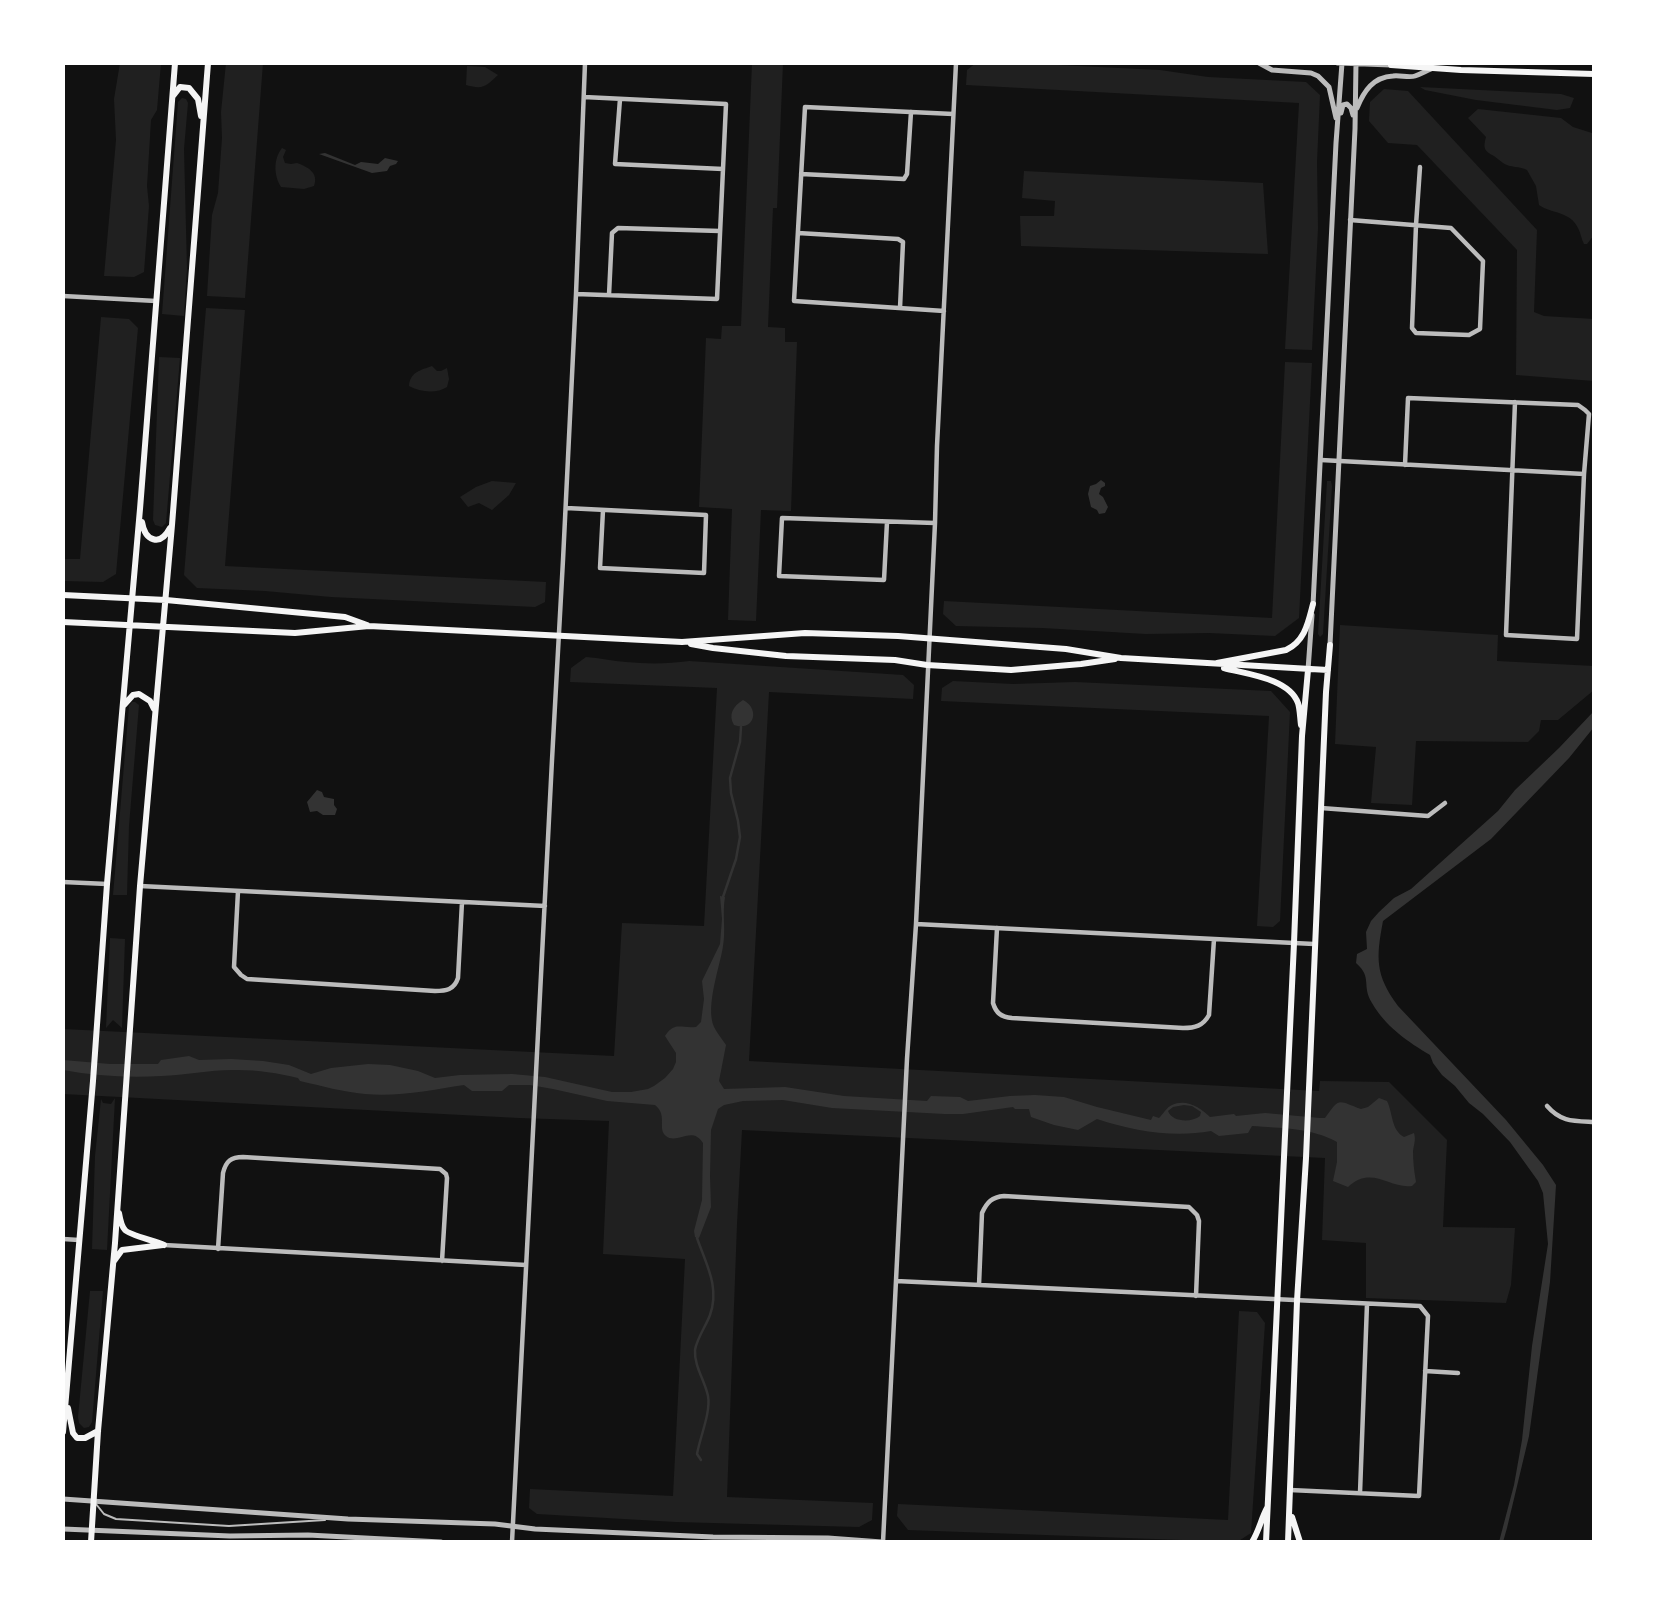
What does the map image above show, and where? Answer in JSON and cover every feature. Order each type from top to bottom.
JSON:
[{"type":"main road","points":[[63,1432],[175,63]]},
{"type":"main road","points":[[91,1542],[140,886],[191,303],[208,63]]},
{"type":"main road","points":[[1391,65],[1594,74]]},
{"type":"main road","points":[[172,97],[180,87],[186,86],[192,90],[198,99],[203,128]]},
{"type":"main road","points":[[140,509],[143,529],[146,535],[153,539],[166,537],[172,525]]},
{"type":"main road","points":[[63,595],[166,600],[345,617],[369,625]]},
{"type":"main road","points":[[1208,664],[1295,646],[1304,635],[1313,604]]},
{"type":"main road","points":[[63,622],[295,633],[369,625],[682,642],[805,633],[899,636],[1066,649],[1121,659],[1328,670]]},
{"type":"main road","points":[[682,642],[786,656],[895,660],[927,665],[1011,670],[1121,659]]},
{"type":"main road","points":[[1288,1542],[1297,1301],[1330,645]]},
{"type":"main road","points":[[1208,664],[1258,676],[1285,686],[1299,705],[1302,736]]},
{"type":"main road","points":[[1266,1542],[1302,736],[1308,670]]},
{"type":"main road","points":[[122,709],[127,700],[139,694],[150,701],[155,710]]},
{"type":"main road","points":[[117,1208],[126,1231],[131,1235],[164,1245]]},
{"type":"main road","points":[[113,1262],[122,1250],[164,1245]]},
{"type":"main road","points":[[67,1395],[69,1420],[77,1438],[85,1438],[98,1431]]},
{"type":"main road","points":[[1252,1542],[1268,1506]]},
{"type":"main road","points":[[1289,1510],[1300,1542]]},
{"type":"street","points":[[512,1542],[566,508],[585,63]]},
{"type":"street","points":[[63,1499],[348,1519],[495,1524],[713,1537],[828,1538],[883,1542],[916,924],[956,63]]},
{"type":"street","points":[[1259,63],[1272,70],[1311,73],[1325,81],[1329,87],[1337,126]]},
{"type":"street","points":[[1308,670],[1341,63],[1391,65]]},
{"type":"street","points":[[1330,645],[1356,63]]},
{"type":"street","points":[[1355,129],[1357,109],[1362,97],[1375,82],[1392,76],[1414,76],[1433,68]]},
{"type":"street","points":[[576,294],[717,299],[726,104],[584,97]]},
{"type":"street","points":[[620,99],[615,164],[723,169]]},
{"type":"street","points":[[1337,126],[1345,104],[1349,105],[1355,129]]},
{"type":"street","points":[[944,311],[794,301],[805,107],[953,114]]},
{"type":"street","points":[[801,174],[904,179],[907,174],[911,112]]},
{"type":"street","points":[[1350,220],[1416,225],[1451,228],[1483,261],[1480,328],[1469,335],[1416,333],[1412,328],[1416,225],[1420,167]]},
{"type":"street","points":[[609,296],[612,233],[618,228],[720,231]]},
{"type":"street","points":[[798,233],[898,239],[903,242],[900,308]]},
{"type":"street","points":[[63,296],[156,301]]},
{"type":"street","points":[[1405,464],[1408,398],[1516,402],[1578,405],[1585,410],[1588,414],[1577,639],[1506,635],[1516,402]]},
{"type":"street","points":[[1321,460],[1584,474]]},
{"type":"street","points":[[566,508],[706,515],[704,573],[600,568],[603,510]]},
{"type":"street","points":[[887,522],[884,580],[779,576],[782,518],[935,523]]},
{"type":"street","points":[[1321,808],[1428,816],[1445,803]]},
{"type":"street","points":[[63,882],[107,884]]},
{"type":"street","points":[[140,886],[545,906]]},
{"type":"street","points":[[238,891],[234,967],[247,979],[435,991],[452,988],[458,978],[462,902]]},
{"type":"street","points":[[916,924],[1314,944]]},
{"type":"street","points":[[997,928],[993,1003],[1000,1015],[1012,1018],[1183,1028],[1200,1026],[1209,1015],[1214,939]]},
{"type":"street","points":[[1547,1105],[1562,1119],[1594,1122]]},
{"type":"street","points":[[218,1249],[225,1164],[234,1157],[257,1158],[440,1169],[447,1178],[442,1261]]},
{"type":"street","points":[[978,1286],[982,1213],[991,1200],[1004,1196],[1189,1207],[1199,1221],[1196,1296]]},
{"type":"street","points":[[63,1239],[79,1240]]},
{"type":"street","points":[[164,1245],[526,1265]]},
{"type":"street","points":[[896,1282],[1420,1306],[1428,1316],[1419,1496],[1290,1490]]},
{"type":"street","points":[[1360,1493],[1367,1304]]},
{"type":"street","points":[[1425,1371],[1458,1373]]},
{"type":"street","points":[[63,1529],[230,1536],[308,1535],[441,1542]]},
{"type":"lane","points":[[93,1502],[104,1514],[116,1519],[229,1526],[348,1519]]},
{"type":"shaded area","points":[[120,63],[161,63],[157,110],[151,120],[144,272],[134,277],[104,276],[116,140],[114,99]]},
{"type":"shaded area","points":[[226,63],[263,63],[245,298],[207,296],[212,215],[218,193]]},
{"type":"shaded area","points":[[752,63],[783,63],[777,208],[773,208],[768,327],[785,328],[785,342],[797,342],[791,511],[761,510],[756,621],[728,620],[732,509],[699,507],[706,338],[721,339],[722,326],[741,326]]},
{"type":"shaded area","points":[[976,63],[1160,70],[1208,77],[1306,82],[1320,95],[1318,228],[1312,350],[1285,349],[1299,103],[966,85],[967,70]]},
{"type":"shaded area","points":[[467,66],[485,67],[498,75],[484,86],[466,85]]},
{"type":"shaded area","points":[[1420,87],[1561,94],[1574,98],[1570,108],[1557,110],[1476,100]]},
{"type":"shaded area","points":[[1384,89],[1408,91],[1537,230],[1534,312],[1544,316],[1594,319],[1594,381],[1516,375],[1517,250],[1417,145],[1388,143],[1369,121],[1370,102]]},
{"type":"shaded area","points":[[182,98],[188,103],[184,149],[187,269],[184,316],[162,314],[178,102]]},
{"type":"shaded area","points":[[1478,109],[1561,118],[1573,127],[1592,133],[1594,235],[1587,244],[1584,244],[1575,222],[1539,205],[1536,186],[1527,170],[1506,165],[1486,151],[1486,137],[1468,118]]},
{"type":"shaded area","points":[[282,148],[286,150],[283,157],[285,163],[297,163],[312,171],[315,177],[314,186],[304,189],[281,187],[276,168],[277,157]]},
{"type":"shaded area","points":[[325,153],[355,165],[361,162],[378,164],[385,158],[398,161],[387,171],[372,173],[319,154]]},
{"type":"shaded area","points":[[1024,171],[1263,183],[1268,254],[1021,246],[1020,216],[1054,216],[1055,201],[1022,198]]},
{"type":"shaded area","points":[[206,308],[245,310],[225,566],[546,582],[545,602],[535,607],[197,588],[184,575]]},
{"type":"shaded area","points":[[101,317],[129,319],[138,328],[116,574],[103,582],[63,581],[63,559],[80,559]]},
{"type":"shaded area","points":[[159,357],[180,358],[166,523],[162,527],[155,525],[153,520]]},
{"type":"shaded area","points":[[1285,362],[1312,363],[1299,618],[1275,636],[956,626],[943,614],[944,601],[1272,618]]},
{"type":"shaded area","points":[[432,366],[437,371],[447,368],[447,387],[428,391],[409,386],[414,375]]},
{"type":"shaded area","points":[[1101,480],[1105,486],[1099,494],[1108,507],[1105,513],[1099,514],[1091,507],[1088,494],[1090,486]]},
{"type":"shaded area","points":[[492,481],[516,483],[509,495],[492,510],[479,503],[468,507],[460,497],[476,487]]},
{"type":"shaded area","points":[[1327,481],[1331,481],[1332,486],[1323,634],[1320,637],[1318,634]]},
{"type":"shaded area","points":[[1340,625],[1498,635],[1497,661],[1594,666],[1594,690],[1558,720],[1541,720],[1539,731],[1528,742],[1416,741],[1412,805],[1371,803],[1376,747],[1335,744]]},
{"type":"shaded area","points":[[586,657],[621,662],[689,661],[903,675],[914,685],[913,699],[769,692],[749,1061],[1319,1091],[1320,1081],[1389,1082],[1447,1140],[1443,1227],[1515,1228],[1511,1285],[1506,1303],[1366,1298],[1366,1243],[1322,1240],[1325,1158],[742,1130],[727,1497],[873,1503],[872,1520],[859,1527],[676,1522],[537,1514],[529,1508],[530,1489],[673,1496],[685,1259],[603,1254],[609,1121],[63,1094],[63,1029],[614,1056],[622,923],[704,926],[717,688],[570,682],[571,668]]},
{"type":"shaded area","points":[[953,681],[1013,684],[1075,682],[1271,691],[1290,712],[1280,921],[1273,927],[1257,926],[1269,716],[941,701],[942,688]]},
{"type":"shaded area","points":[[743,700],[752,708],[753,718],[747,725],[734,725],[732,711]]},
{"type":"shaded area","points":[[132,702],[139,705],[129,826],[127,895],[113,895],[129,706]]},
{"type":"shaded area","points":[[1594,711],[1594,727],[1569,758],[1491,839],[1383,921],[1379,946],[1381,975],[1398,1006],[1506,1120],[1556,1185],[1550,1282],[1529,1436],[1507,1528],[1503,1542],[1499,1542],[1522,1440],[1532,1346],[1548,1244],[1543,1193],[1538,1181],[1510,1142],[1442,1075],[1430,1055],[1413,1045],[1383,1019],[1369,997],[1366,978],[1356,963],[1357,954],[1367,949],[1366,932],[1379,912],[1394,898],[1411,889],[1498,811],[1515,790]]},
{"type":"shaded area","points":[[317,790],[322,792],[324,797],[334,799],[337,809],[335,815],[310,812],[307,802]]},
{"type":"shaded area","points":[[720,896],[725,897],[724,940],[711,1008],[714,1027],[726,1045],[719,1081],[724,1089],[785,1087],[844,1096],[927,1101],[931,1096],[960,1097],[968,1101],[1010,1096],[1064,1097],[1151,1120],[1153,1116],[1159,1118],[1170,1106],[1177,1103],[1198,1107],[1210,1117],[1265,1113],[1325,1118],[1340,1102],[1361,1109],[1379,1098],[1387,1101],[1394,1126],[1400,1134],[1404,1137],[1414,1133],[1416,1182],[1412,1186],[1404,1186],[1365,1178],[1348,1187],[1333,1181],[1337,1142],[1318,1134],[1296,1130],[1252,1126],[1248,1133],[1219,1136],[1211,1131],[1182,1134],[1139,1130],[1097,1119],[1078,1130],[1031,1117],[1029,1109],[1013,1107],[945,1114],[832,1108],[783,1100],[743,1101],[718,1109],[711,1130],[711,1207],[699,1238],[695,1237],[694,1231],[702,1200],[703,1143],[699,1138],[689,1135],[675,1138],[666,1136],[662,1130],[661,1113],[655,1105],[607,1101],[530,1085],[509,1085],[502,1091],[472,1091],[464,1085],[378,1095],[341,1090],[268,1072],[219,1070],[137,1077],[63,1070],[63,1060],[158,1064],[161,1060],[189,1056],[199,1060],[263,1061],[289,1065],[311,1074],[331,1068],[368,1064],[390,1065],[435,1078],[512,1074],[545,1077],[612,1092],[648,1089],[665,1078],[676,1062],[676,1053],[665,1036],[675,1027],[696,1027],[701,1022],[704,999],[702,981],[720,944]],"holes":[[[1192,1106],[1201,1112],[1200,1116],[1192,1120],[1178,1119],[1168,1111],[1173,1107]]]},
{"type":"shaded area","points":[[110,938],[125,939],[122,1028],[113,1020],[106,1028]]},
{"type":"shaded area","points":[[115,1098],[107,1250],[92,1249],[95,1156],[101,1099],[103,1103],[111,1104]]},
{"type":"shaded area","points":[[90,1291],[103,1291],[92,1422],[89,1427],[84,1428],[78,1417]]},
{"type":"shaded area","points":[[1239,1311],[1257,1312],[1265,1323],[1251,1533],[1237,1542],[908,1530],[897,1516],[898,1504],[1228,1520]]},
{"type":"waterway","points":[[723,897],[736,859],[740,837],[730,778],[740,742],[741,727]]},
{"type":"waterway","points":[[697,1238],[713,1285],[713,1305],[695,1350],[696,1362],[709,1402],[697,1454],[701,1460]]}]
